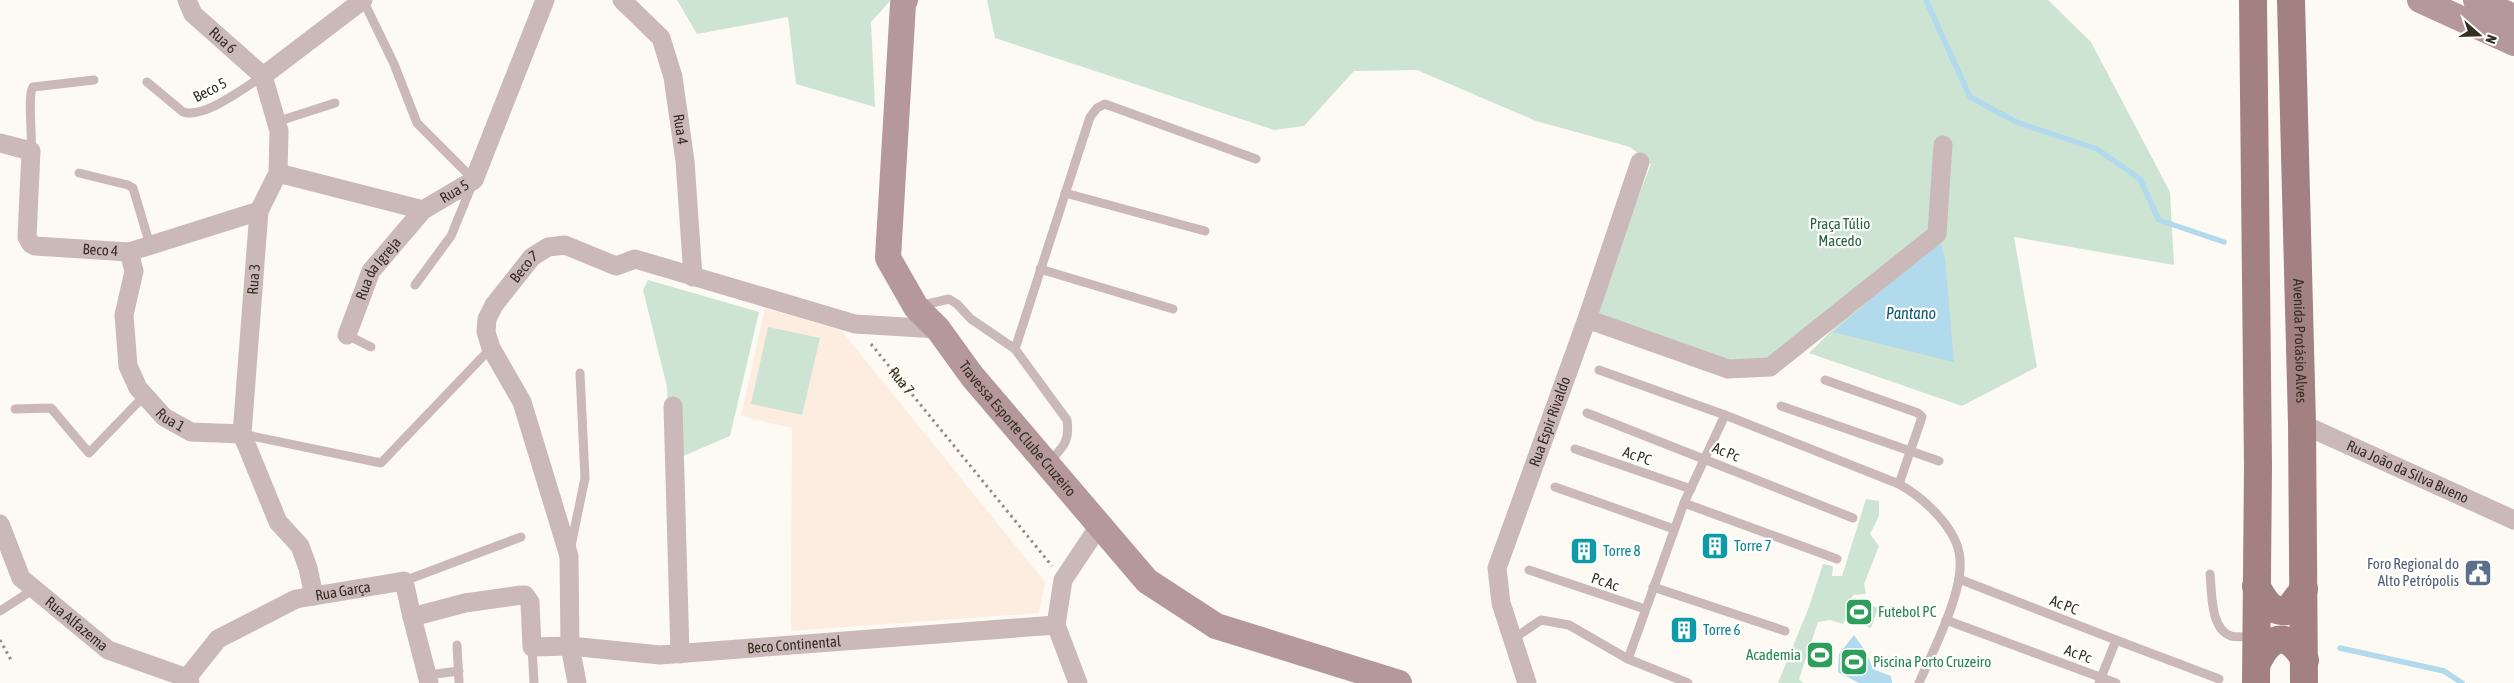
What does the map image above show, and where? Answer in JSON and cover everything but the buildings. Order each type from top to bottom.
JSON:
[{"type":"main road","name":"Avenida Protásio Alves","points":[[2291,0],[2302,424],[2304,671]]},
{"type":"main road","points":[[2254,4],[2258,456],[2257,660]]},
{"type":"main road","points":[[2256,586],[2271,608],[2279,612],[2287,611],[2304,589]]},
{"type":"main road","points":[[2257,660],[2269,644],[2281,638],[2286,639],[2298,649],[2304,671]]},
{"type":"street","name":"Rua 6","points":[[187,0],[194,14],[263,76]]},
{"type":"street","points":[[263,76],[363,0]]},
{"type":"street","name":"Rua 5","points":[[278,173],[423,210],[474,180],[545,0]]},
{"type":"street","name":"Rua 4","points":[[622,0],[661,38],[673,77],[685,161],[694,277]]},
{"type":"street","name":"Travessa Esporte Clube Cruzeiro","points":[[905,0],[888,258],[916,307],[938,329],[972,376],[1147,581],[1216,626],[1399,683]]},
{"type":"street","points":[[2420,0],[2510,22]]},
{"type":"street","points":[[2476,0],[2510,22]]},
{"type":"street","name":"Rua 3","points":[[263,76],[279,131],[278,173],[258,212],[242,434],[278,522],[300,546],[308,568],[314,596]]},
{"type":"street","points":[[0,143],[31,151]]},
{"type":"street","points":[[1587,319],[1728,369],[1770,367],[1937,234],[1943,145]]},
{"type":"street","name":"Beco 4","points":[[31,151],[27,237],[31,244],[130,252],[258,212]]},
{"type":"street","name":"Rua Espir Rivaldo","points":[[1527,683],[1501,603],[1497,568],[1587,319],[1640,162]]},
{"type":"street","name":"Rua da Igreja","points":[[347,335],[371,271],[423,210]]},
{"type":"street","name":"Beco 7","points":[[578,683],[570,646],[569,556],[522,402],[491,348],[486,332],[487,319],[494,305],[532,257],[548,246],[565,245],[616,266],[635,259],[694,277]]},
{"type":"street","name":"Rua 1","points":[[130,252],[134,271],[124,315],[128,366],[144,396],[164,417],[191,432],[242,434]]},
{"type":"street","points":[[694,277],[855,324],[938,329]]},
{"type":"street","points":[[673,406],[680,654]]},
{"type":"street","name":"Rua João da Silva Bueno","points":[[2302,424],[2514,520]]},
{"type":"street","name":"Rua Alfazema","points":[[0,524],[21,578],[108,650],[189,681]]},
{"type":"street","points":[[1078,683],[1056,625],[1063,580],[1100,526]]},
{"type":"street","points":[[404,581],[429,679]]},
{"type":"street","name":"Rua Garça","points":[[189,681],[218,639],[296,599],[404,581]]},
{"type":"street","points":[[412,617],[465,603],[525,595],[530,602],[532,648]]},
{"type":"street","name":"Beco Continental","points":[[532,648],[570,646],[660,655],[1056,625]]},
{"type":"lane","points":[[363,0],[394,64],[417,124],[474,180],[451,236],[415,285]]},
{"type":"lane","name":"Beco 5","points":[[147,82],[183,112],[191,115],[210,108],[263,76]]},
{"type":"lane","name":"Beco 4","points":[[31,151],[33,136],[30,91],[37,86],[94,80]]},
{"type":"lane","points":[[276,122],[335,103]]},
{"type":"lane","points":[[1015,349],[1090,117],[1097,108],[1105,104],[1256,159]]},
{"type":"lane","points":[[79,173],[128,185],[133,188],[150,245]]},
{"type":"lane","points":[[1065,193],[1205,231]]},
{"type":"lane","points":[[1040,269],[1173,309]]},
{"type":"lane","points":[[916,307],[949,299],[957,304],[971,319],[1015,349],[1067,420],[1069,434],[1064,445],[1047,464]]},
{"type":"lane","points":[[347,335],[371,347]]},
{"type":"lane","name":"Rua 1","points":[[242,434],[381,463],[491,348]]},
{"type":"lane","points":[[1599,370],[1725,415],[1899,484],[1916,493],[1931,506],[1949,531],[1960,558],[1959,579],[1946,620],[1919,683]]},
{"type":"lane","points":[[569,556],[585,478],[580,373]]},
{"type":"lane","points":[[1825,380],[1922,417],[1912,452],[1899,484]]},
{"type":"lane","points":[[16,409],[51,408],[89,453],[144,396]]},
{"type":"lane","points":[[1780,406],[1940,461]]},
{"type":"lane","name":"Ac Pc","points":[[1588,414],[1706,458],[1853,518]]},
{"type":"lane","points":[[1628,658],[1684,503],[1725,415]]},
{"type":"lane","name":"Ac PC","points":[[1575,449],[1691,489]]},
{"type":"lane","points":[[1555,487],[1674,529]]},
{"type":"lane","points":[[1684,503],[1837,559]]},
{"type":"lane","name":"Rua Garça","points":[[404,581],[521,537]]},
{"type":"lane","name":"Pc Ac","points":[[1529,570],[1645,610]]},
{"type":"lane","points":[[2210,574],[2216,620],[2223,632],[2232,636],[2257,660]]},
{"type":"lane","name":"Ac PC","points":[[1959,579],[2116,640],[2100,680]]},
{"type":"lane","points":[[1653,587],[1785,631]]},
{"type":"lane","points":[[0,612],[35,589]]},
{"type":"lane","points":[[1513,639],[1541,620],[1569,626],[1628,658],[1688,683]]},
{"type":"lane","name":"Ac Pc","points":[[1946,620],[2100,680],[2116,683]]},
{"type":"lane","points":[[2116,640],[2219,679]]},
{"type":"lane","points":[[457,645],[459,683]]},
{"type":"lane","points":[[532,648],[534,683]]},
{"type":"lane","points":[[429,679],[459,671]]},
{"type":"path","name":"Rua 7","points":[[855,324],[1063,580]]},
{"type":"path","points":[[0,640],[12,660]]},
{"type":"shaded area","points":[[765,308],[841,330],[1045,582],[1039,613],[791,631],[792,428],[741,416]]},
{"type":"green space","points":[[677,0],[891,0],[871,22],[875,107],[796,84],[788,17],[697,34]]},
{"type":"green space","name":"Praça Túlio Macedo","points":[[987,0],[2048,0],[2091,42],[2170,192],[2174,265],[2014,237],[2037,367],[1962,406],[1809,353],[1930,233],[1763,360],[1728,362],[1593,312],[1651,164],[1630,147],[1536,121],[1417,70],[1354,71],[1304,126],[1274,130],[995,38]]},
{"type":"green space","points":[[648,280],[759,312],[730,436],[669,462],[667,387],[643,290]]},
{"type":"green space","points":[[768,327],[820,338],[802,415],[751,404]]},
{"type":"green space","points":[[1866,499],[1879,501],[1879,516],[1870,534],[1879,546],[1864,584],[1866,594],[1853,595],[1851,599],[1878,608],[1871,628],[1845,619],[1843,624],[1830,620],[1818,622],[1799,679],[1803,683],[1778,683],[1809,607],[1823,564],[1833,566],[1832,576],[1842,576]]},
{"type":"water","name":"Pantano","points":[[1941,244],[1945,259],[1954,362],[1833,332],[1919,257]]},
{"type":"water","name":"Piscina Porto Cruzeiro","points":[[1854,635],[1866,652],[1873,669],[1891,676],[1892,683],[1859,683],[1838,672],[1839,654]]},
{"type":"waterway","points":[[1926,0],[1970,97],[2016,122],[2097,149],[2140,179],[2159,220],[2224,242]]},
{"type":"waterway","points":[[2340,648],[2444,671],[2462,683]]},
{"type":"place","name":"Torre 7","points":[[1715,546]]},
{"type":"place","name":"Torre 8","points":[[1584,551]]},
{"type":"place","name":"Foro Regional do Alto Petrópolis","points":[[2478,573]]},
{"type":"place","name":"Futebol PC","points":[[1859,612]]},
{"type":"place","name":"Torre 6","points":[[1684,630]]},
{"type":"place","name":"Academia","points":[[1820,655]]},
{"type":"place","name":"Piscina Porto Cruzeiro","points":[[1854,662]]}]
